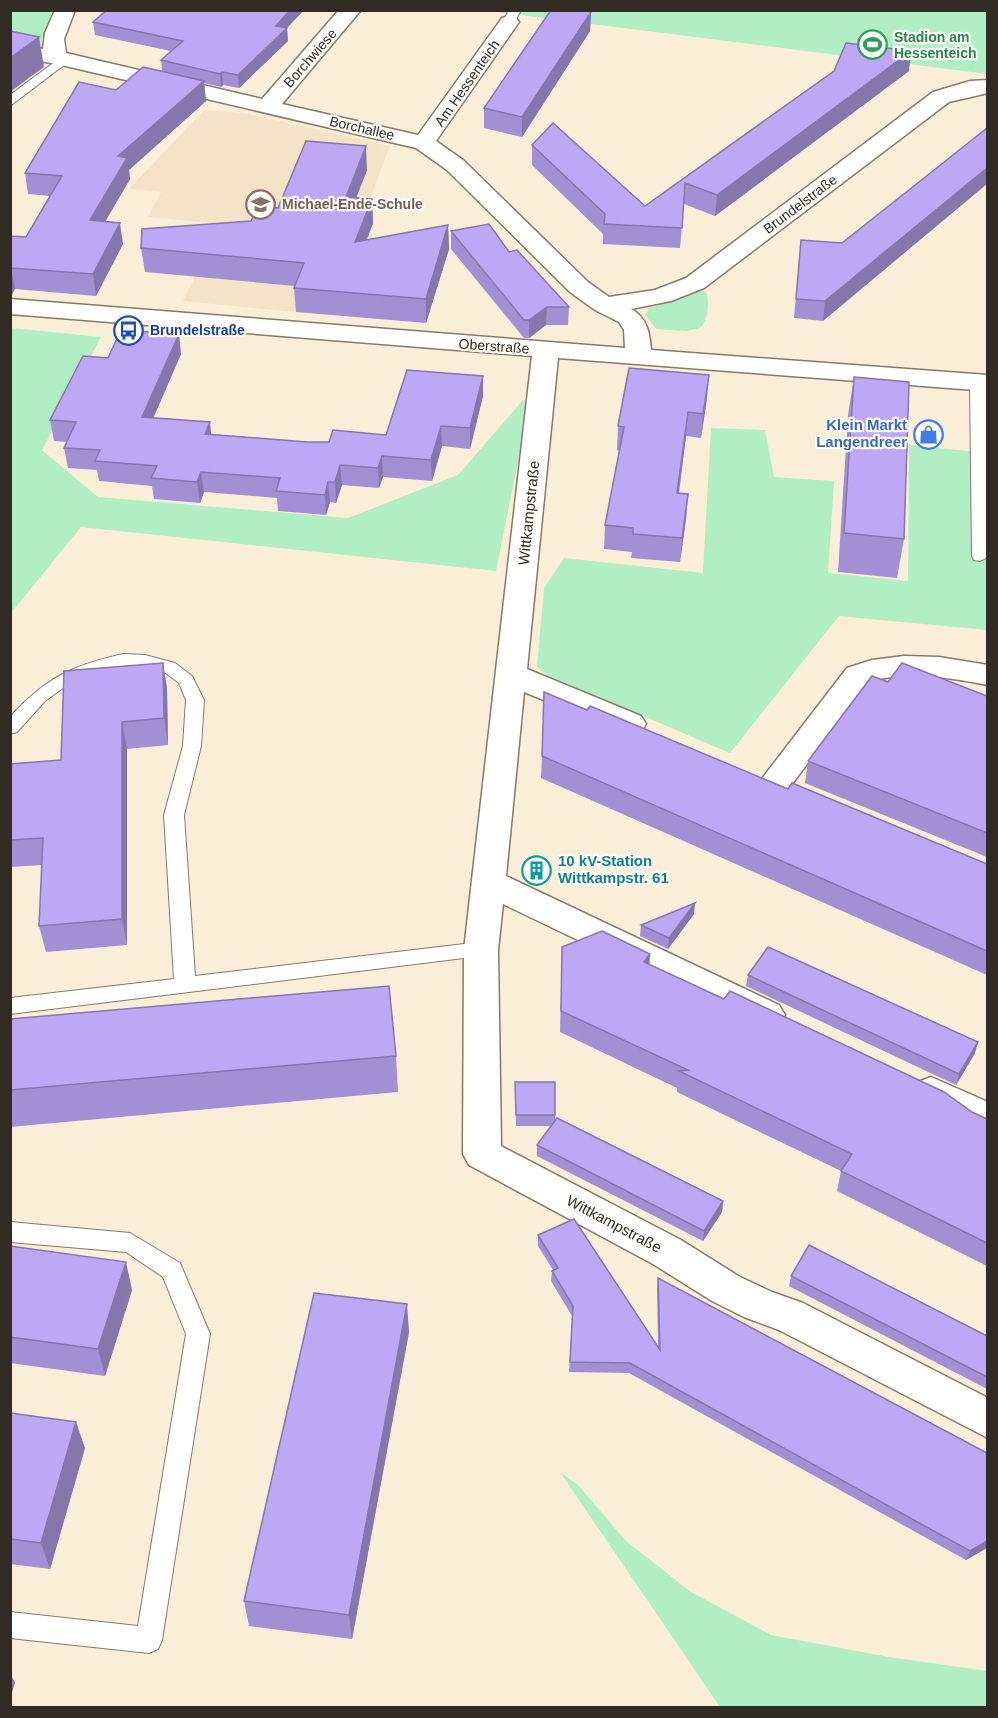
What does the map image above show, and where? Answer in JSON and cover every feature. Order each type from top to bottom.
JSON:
[{"type":"street","points":[[60,57],[53,46],[65,10]]},
{"type":"street","name":"Borchwiese","points":[[268,106],[351,10]]},
{"type":"street","name":"Am Hessenteich","points":[[424,143],[513,15]]},
{"type":"street","name":"Borchallee","points":[[10,50],[60,57],[424,143],[455,165],[579,287],[595,328],[628,317],[637,330],[638,357]]},
{"type":"street","name":"Brundelstraße","points":[[595,328],[659,297],[677,292],[695,283],[941,97],[970,87],[987,86]]},
{"type":"street","name":"Oberstraße","points":[[10,306],[546,350],[595,328],[638,357],[983,383]]},
{"type":"street","name":"Wittkampstraße","points":[[546,350],[481,950],[482,1154],[667,1252],[685,1265],[770,1311],[789,1315],[987,1419]]},
{"type":"street","points":[[805,797],[764,779],[858,675],[870,669],[909,666],[987,675]]},
{"type":"street","points":[[512,675],[654,734]]},
{"type":"street","points":[[487,882],[791,1027]]},
{"type":"street","points":[[898,1077],[987,1119]]},
{"type":"lane","points":[[10,102],[60,57]]},
{"type":"lane","name":"Oberstraße","points":[[980,556],[983,383]]},
{"type":"lane","points":[[11,728],[39,697],[64,679],[97,666],[123,660],[145,661],[169,667],[186,680],[195,700],[192,746],[174,814],[185,985]]},
{"type":"lane","points":[[10,1006],[481,950]]},
{"type":"lane","points":[[10,1232],[130,1243],[172,1270],[198,1334],[149,1640],[10,1625]]},
{"type":"shaded area","name":"Michael-Ende-Schule","points":[[204,110],[244,113],[390,146],[326,315],[183,301],[221,224],[148,217],[161,192],[129,189]]},
{"type":"green space","name":"Stadion am Hessenteich","points":[[498,10],[987,11],[987,74],[497,12]]},
{"type":"green space","points":[[11,11],[53,11],[39,47],[11,45]]},
{"type":"green space","points":[[700,291],[706,292],[708,306],[705,321],[700,328],[687,331],[656,329],[645,315],[649,308]]},
{"type":"green space","points":[[11,328],[101,337],[42,450],[98,497],[348,518],[458,475],[523,400],[530,401],[496,571],[81,527],[11,613]]},
{"type":"green space","points":[[711,428],[765,430],[774,477],[834,481],[828,573],[908,581],[909,445],[987,453],[987,630],[839,616],[730,753],[547,675],[537,667],[544,588],[564,558],[703,573]]},
{"type":"green space","points":[[560,1472],[578,1485],[626,1541],[691,1592],[771,1635],[889,1657],[987,1671],[987,1707],[720,1707]]},
{"type":"building","points":[[107,10],[290,10],[276,26],[287,28],[238,75],[222,72],[220,74],[161,60],[183,41],[93,22]]},
{"type":"building","points":[[551,10],[591,12],[522,117],[484,108]]},
{"type":"building","points":[[10,31],[39,37],[10,58]]},
{"type":"building","points":[[846,43],[911,51],[717,195],[685,183],[682,228],[604,224],[605,214],[532,145],[553,123],[645,206],[834,71]]},
{"type":"building","points":[[143,67],[204,81],[118,156],[127,158],[90,220],[120,223],[93,274],[10,269],[10,236],[26,237],[62,176],[25,173],[79,82],[116,90]]},
{"type":"building","points":[[987,128],[987,168],[825,301],[796,299],[801,240],[842,243]]},
{"type":"building","points":[[306,141],[366,146],[346,197],[372,199],[355,242],[448,225],[426,299],[294,288],[304,263],[141,248],[142,229],[251,221],[258,206],[278,208]]},
{"type":"building","points":[[489,224],[509,252],[517,250],[569,307],[547,307],[529,320],[524,320],[451,231]]},
{"type":"building","points":[[121,330],[179,334],[142,417],[210,422],[205,434],[307,442],[329,442],[333,430],[386,435],[407,370],[483,376],[470,428],[441,426],[431,460],[382,456],[378,468],[340,465],[335,482],[328,482],[325,495],[276,491],[280,478],[201,472],[197,482],[151,478],[157,466],[95,461],[100,450],[64,448],[76,422],[50,420],[83,356],[108,358]]},
{"type":"building","points":[[629,368],[709,375],[703,414],[688,412],[677,493],[688,494],[682,538],[633,534],[633,528],[605,525],[624,427],[618,426]]},
{"type":"building","points":[[854,377],[909,382],[904,539],[844,533]]},
{"type":"building","points":[[163,663],[164,718],[122,722],[122,919],[39,926],[43,838],[10,840],[10,764],[61,760],[64,671]]},
{"type":"building","points":[[902,663],[987,696],[987,833],[808,761],[872,676],[888,682]]},
{"type":"building","points":[[544,692],[587,710],[590,706],[788,789],[792,783],[987,864],[987,951],[542,756]]},
{"type":"building","points":[[695,903],[669,938],[641,925]]},
{"type":"building","points":[[602,931],[650,954],[644,962],[724,999],[730,991],[944,1092],[972,1112],[987,1119],[987,1243],[841,1171],[852,1154],[679,1071],[688,1070],[561,1011],[562,947]]},
{"type":"building","points":[[768,947],[978,1042],[959,1074],[748,975]]},
{"type":"building","points":[[389,986],[396,1056],[10,1090],[10,1019]]},
{"type":"building","points":[[515,1082],[555,1082],[555,1115],[516,1115]]},
{"type":"building","points":[[557,1118],[723,1201],[704,1231],[537,1145]]},
{"type":"building","points":[[574,1219],[660,1350],[658,1278],[987,1453],[987,1541],[970,1551],[630,1363],[570,1362],[573,1306],[552,1271],[558,1268],[538,1235]]},
{"type":"building","points":[[809,1245],[987,1336],[987,1377],[791,1276]]},
{"type":"building","points":[[10,1246],[126,1262],[98,1349],[10,1337]]},
{"type":"building","points":[[314,1293],[407,1304],[349,1615],[244,1601]]},
{"type":"building","points":[[10,1413],[76,1422],[41,1543],[10,1539]]},
{"type":"place","name":"Stadion am Hessenteich","points":[[873,45]]},
{"type":"place","name":"Michael-Ende-Schule","points":[[261,204]]},
{"type":"place","name":"Brundelstraße","points":[[129,330]]},
{"type":"place","name":"Klein Markt Langendreer","points":[[928,434]]},
{"type":"place","name":"10 kV-Station Wittkampstr. 61","points":[[537,870]]}]
